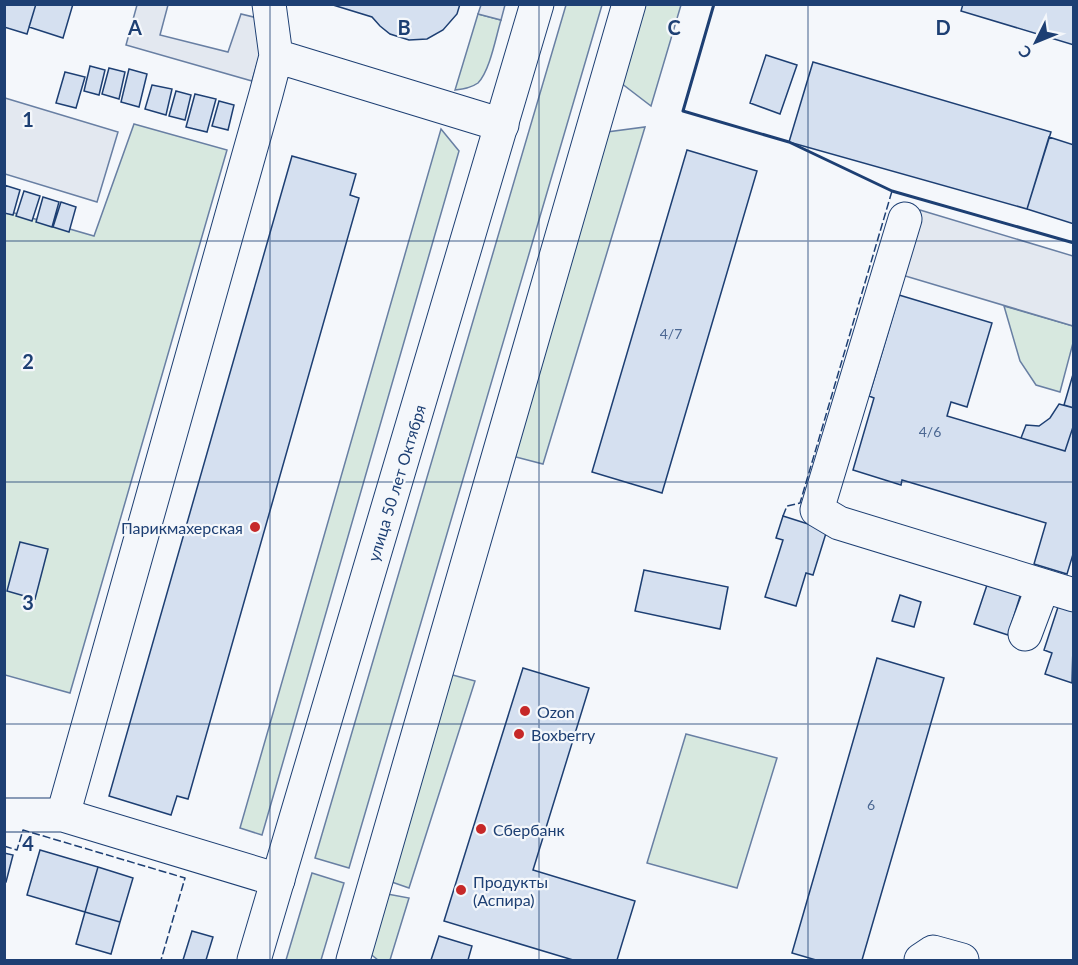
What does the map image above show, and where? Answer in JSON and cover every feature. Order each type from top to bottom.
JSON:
[{"type":"main road","points":[[63,815],[276,56],[269,4]]},
{"type":"main road","name":"улица 50 лет Октября","points":[[254,960],[537,4]]},
{"type":"main road","points":[[353,960],[628,4]]},
{"type":"main road","points":[[276,56],[502,126]]},
{"type":"main road","points":[[905,219],[817,510],[838,523],[1074,596]]},
{"type":"main road","points":[[1025,634],[1043,586]]},
{"type":"main road","points":[[4,815],[63,815],[278,880]]},
{"type":"main road","points":[[921,960],[933,952],[962,960]]},
{"type":"shaded area","points":[[137,5],[168,5],[160,35],[228,52],[241,14],[270,21],[252,81],[126,45]]},
{"type":"shaded area","points":[[481,5],[505,5],[501,20],[478,14]]},
{"type":"shaded area","points":[[566,5],[602,5],[349,868],[315,858]]},
{"type":"shaded area","points":[[645,5],[681,5],[651,106],[621,83]]},
{"type":"shaded area","points":[[478,14],[501,20],[492,53],[478,83],[455,90]]},
{"type":"shaded area","points":[[5,98],[118,132],[97,202],[5,174]]},
{"type":"shaded area","points":[[134,124],[227,150],[70,693],[5,675],[4,210],[94,236]]},
{"type":"shaded area","points":[[645,127],[543,464],[512,456],[607,132]]},
{"type":"shaded area","points":[[441,129],[459,151],[262,835],[240,828]]},
{"type":"shaded area","points":[[920,210],[1073,256],[1073,326],[902,275]]},
{"type":"shaded area","points":[[1004,306],[1073,326],[1073,343],[1060,392],[1036,385],[1020,361]]},
{"type":"shaded area","points":[[449,674],[475,681],[409,888],[386,880]]},
{"type":"shaded area","points":[[686,734],[777,758],[737,888],[647,863]]},
{"type":"shaded area","points":[[312,873],[344,883],[321,960],[286,960]]},
{"type":"shaded area","points":[[382,893],[409,898],[390,960],[378,960],[363,948]]},
{"type":"building","points":[[4,4],[36,4],[27,34],[4,27]]},
{"type":"building","points":[[36,4],[73,4],[63,38],[29,27]]},
{"type":"building","points":[[460,4],[457,14],[443,30],[427,39],[409,40],[390,34],[372,17],[333,5]]},
{"type":"building","points":[[963,4],[1074,4],[1074,45],[961,11]]},
{"type":"building","points":[[766,55],[797,65],[780,114],[750,103]]},
{"type":"building","points":[[813,62],[1051,132],[1027,209],[789,142]]},
{"type":"building","points":[[90,66],[105,70],[99,95],[84,91]]},
{"type":"building","points":[[109,68],[125,72],[119,99],[102,94]]},
{"type":"building","points":[[129,69],[147,74],[139,107],[121,102]]},
{"type":"building","points":[[65,72],[85,77],[76,108],[56,103]]},
{"type":"building","points":[[152,85],[172,89],[166,115],[145,109]]},
{"type":"building","points":[[176,91],[191,95],[185,120],[169,116]]},
{"type":"building","points":[[195,94],[216,99],[207,132],[186,127]]},
{"type":"building","points":[[219,101],[234,105],[228,130],[212,126]]},
{"type":"building","points":[[1049,137],[1074,145],[1074,224],[1027,209]]},
{"type":"building","points":[[687,150],[757,171],[662,493],[592,472]]},
{"type":"building","points":[[292,156],[356,174],[350,195],[359,198],[188,799],[177,796],[171,815],[109,796]]},
{"type":"building","points":[[4,185],[20,190],[13,215],[4,213]]},
{"type":"building","points":[[24,191],[40,196],[32,221],[16,216]]},
{"type":"building","points":[[43,197],[59,202],[52,227],[36,222]]},
{"type":"building","points":[[61,202],[76,207],[69,232],[53,227]]},
{"type":"building","points":[[899,295],[992,323],[967,407],[951,402],[947,416],[1065,451],[1074,424],[1074,551],[1067,574],[1034,564],[1046,523],[902,480],[901,485],[853,470],[874,398],[869,396]]},
{"type":"building","points":[[1074,371],[1074,408],[1064,405]]},
{"type":"building","points":[[1059,404],[1074,408],[1074,424],[1065,451],[1021,438],[1026,425],[1039,426],[1050,418]]},
{"type":"building","points":[[783,516],[827,530],[813,575],[806,573],[796,606],[765,597],[783,540],[776,538]]},
{"type":"building","points":[[20,542],[48,549],[35,599],[7,591]]},
{"type":"building","points":[[644,570],[728,587],[720,629],[635,611]]},
{"type":"building","points":[[989,579],[1022,590],[1008,635],[974,624]]},
{"type":"building","points":[[900,595],[921,602],[914,627],[892,621]]},
{"type":"building","points":[[1059,604],[1074,609],[1072,683],[1045,674],[1052,653],[1044,650]]},
{"type":"building","points":[[877,658],[944,678],[862,960],[816,960],[792,953]]},
{"type":"building","points":[[523,668],[589,688],[533,870],[635,901],[617,960],[573,960],[444,921]]},
{"type":"building","points":[[40,850],[98,867],[85,912],[27,895]]},
{"type":"building","points":[[4,853],[13,855],[6,882],[4,882]]},
{"type":"building","points":[[98,867],[133,878],[120,922],[85,912]]},
{"type":"building","points":[[85,912],[120,922],[111,954],[76,944]]},
{"type":"building","points":[[192,931],[213,937],[206,960],[183,960]]},
{"type":"building","points":[[439,936],[472,946],[468,960],[431,960]]},
{"type":"fence","points":[[783,516],[787,506],[800,503],[892,191],[1074,243]]},
{"type":"fence","points":[[4,846],[17,850],[23,830],[185,878],[161,960]]},
{"type":"wall","points":[[714,4],[683,111],[789,142],[892,191],[1074,243]]},
{"type":"place","name":"Парикмахерская","points":[[255,527]]},
{"type":"place","name":"Ozon","points":[[525,711]]},
{"type":"place","name":"Boxberry","points":[[519,734]]},
{"type":"place","name":"Сбербанк","points":[[481,829]]},
{"type":"place","name":"Продукты (Аспира)","points":[[461,890]]}]
